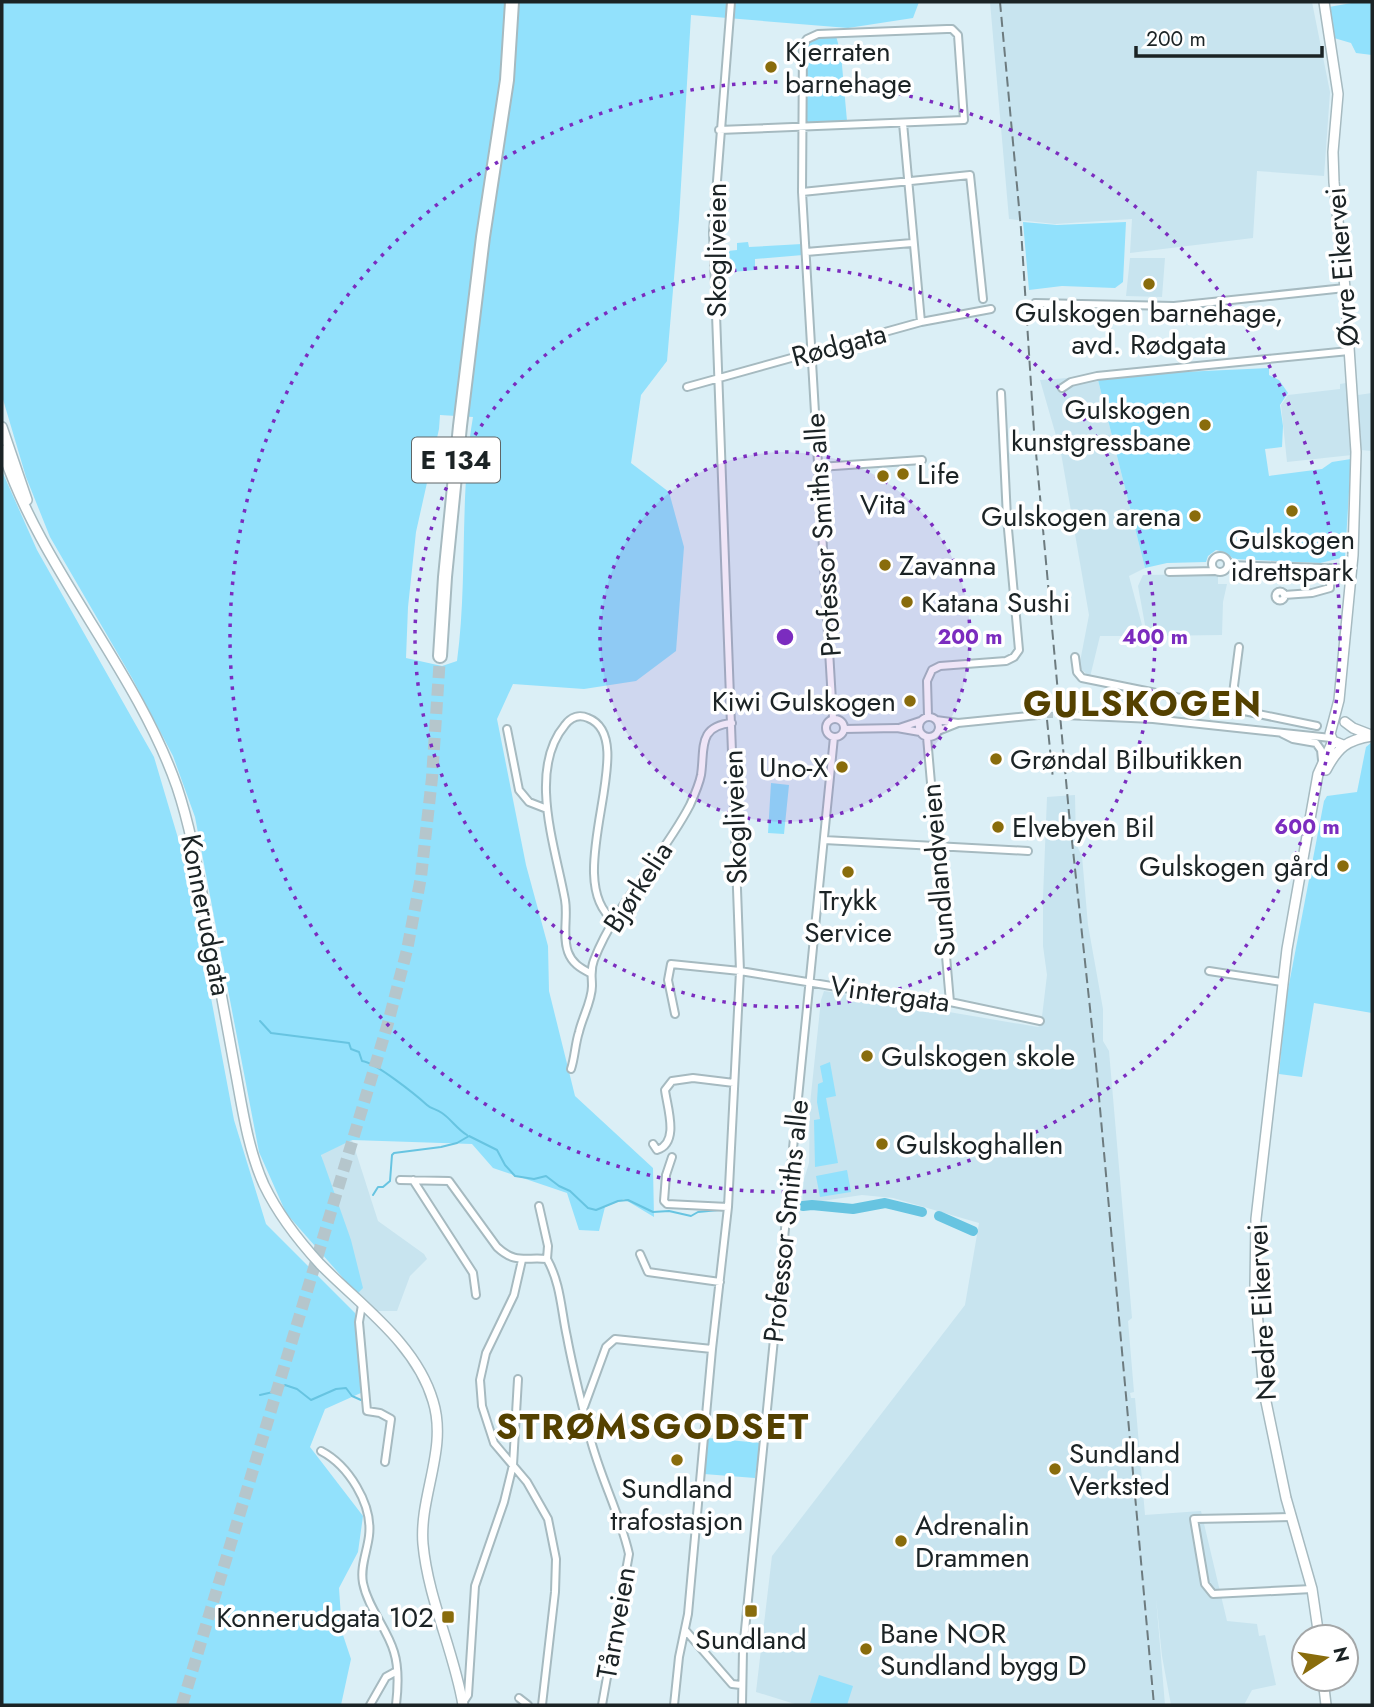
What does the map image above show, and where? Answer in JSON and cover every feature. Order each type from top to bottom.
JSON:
[{"type":"highway","name":"E 134","points":[[440,656],[452,500],[482,265],[483,237],[507,80],[515,2]]},
{"type":"main road","name":"Øvre Eikervei","points":[[1324,2],[1338,94],[1333,152],[1334,182],[1345,288],[1356,452],[1351,569],[1334,736]]},
{"type":"main road","name":"Konnerudgata","points":[[2,428],[34,522]]},
{"type":"main road","name":"Konnerudgata","points":[[2,450],[24,508],[146,715],[175,783],[195,851],[247,1135],[262,1179],[278,1211],[296,1236],[385,1327],[415,1363],[435,1406],[437,1441],[425,1503],[423,1542],[429,1576],[462,1704]]},
{"type":"main road","name":"Øvre Eikervei","points":[[1339,700],[1349,725]]},
{"type":"main road","points":[[1334,736],[1349,725]]},
{"type":"main road","points":[[1349,725],[1372,736]]},
{"type":"main road","points":[[1349,725],[1352,739]]},
{"type":"main road","points":[[1334,736],[1352,739],[1372,736]]},
{"type":"main road","name":"Nedre Eikervei","points":[[1316,1623],[1312,1589],[1291,1517],[1266,1405],[1255,1288],[1258,1196],[1282,982],[1319,780],[1334,736]]},
{"type":"main road","name":"Nedre Eikervei","points":[[1319,780],[1334,736]]},
{"type":"street","name":"Skogliveien","points":[[674,1705],[679,1657],[686,1631],[727,1207],[740,971],[713,232],[731,2]]},
{"type":"street","name":"Professor Smiths alle","points":[[833,718],[802,192],[803,45],[807,39],[818,34],[952,29],[958,36],[964,120],[903,123]]},
{"type":"street","points":[[719,130],[903,123],[921,322]]},
{"type":"street","points":[[802,192],[970,176],[982,299]]},
{"type":"street","points":[[806,252],[912,243]]},
{"type":"street","points":[[1035,303],[1174,306],[1345,288]]},
{"type":"street","name":"Rødgata","points":[[688,387],[921,322],[991,309]]},
{"type":"street","points":[[1062,388],[1071,382],[1097,376],[1349,351]]},
{"type":"street","points":[[928,716],[927,681],[932,670],[940,666],[1006,662],[1019,650],[1007,518],[1001,393]]},
{"type":"street","points":[[819,467],[922,460]]},
{"type":"street","points":[[1215,571],[1212,562],[1217,557],[1225,558],[1228,565]]},
{"type":"street","points":[[1228,565],[1351,569]]},
{"type":"street","points":[[1169,572],[1223,572],[1228,565]]},
{"type":"street","points":[[1284,595],[1312,593],[1330,588],[1331,568]]},
{"type":"street","points":[[1231,709],[1239,647]]},
{"type":"street","points":[[1075,657],[1077,672],[1082,678],[1317,726]]},
{"type":"street","points":[[1153,719],[1156,693]]},
{"type":"street","points":[[928,716],[958,723],[1038,715]]},
{"type":"street","points":[[1065,715],[1153,719],[1334,736]]},
{"type":"street","points":[[590,973],[571,960],[567,950],[565,900],[547,809],[546,786],[556,737],[568,721],[577,716],[585,716],[601,729],[609,754],[596,831],[594,864],[601,907],[614,921]]},
{"type":"street","points":[[897,729],[928,716]]},
{"type":"street","points":[[833,718],[841,721],[844,729],[839,736],[834,737],[828,735],[825,729],[826,723],[833,718]]},
{"type":"street","points":[[936,720],[938,731]]},
{"type":"street","points":[[920,721],[920,732]]},
{"type":"street","name":"Bjørkelia","points":[[572,1069],[578,1035],[592,987],[590,973],[594,960],[614,921],[681,822],[693,799],[701,776],[703,744],[708,734],[716,726],[732,723]]},
{"type":"street","points":[[844,729],[897,729],[920,732],[928,737],[958,723]]},
{"type":"street","points":[[507,729],[519,790],[528,802],[547,809]]},
{"type":"street","points":[[1280,732],[1286,737],[1318,745],[1322,766]]},
{"type":"street","name":"Professor Smiths alle","points":[[742,1705],[741,1685],[834,737]]},
{"type":"street","name":"Sundlandveien","points":[[928,737],[950,1002]]},
{"type":"street","points":[[824,840],[1028,851]]},
{"type":"street","name":"Vintergata","points":[[675,1014],[668,983],[670,964],[740,971],[917,1000],[950,1002],[1040,1021]]},
{"type":"street","points":[[1209,971],[1282,982]]},
{"type":"street","points":[[653,1144],[657,1150],[663,1148],[668,1141],[670,1115],[665,1090],[672,1081],[693,1078],[734,1083]]},
{"type":"street","points":[[672,1157],[664,1201],[667,1204],[727,1207]]},
{"type":"street","points":[[413,1180],[473,1273],[476,1295]]},
{"type":"street","points":[[400,1181],[449,1181],[496,1247],[505,1255],[522,1260],[547,1259]]},
{"type":"street","name":"Tårnveien","points":[[539,1206],[548,1246],[547,1259],[559,1284],[566,1336],[597,1462],[624,1533],[629,1554],[602,1705]]},
{"type":"street","points":[[640,1254],[648,1272],[720,1282]]},
{"type":"street","points":[[522,1260],[514,1295],[486,1353],[480,1380],[482,1406],[494,1443],[527,1482],[548,1520],[556,1559],[555,1592],[542,1705]]},
{"type":"street","points":[[362,1305],[359,1322],[367,1411],[380,1413],[391,1419],[385,1462]]},
{"type":"street","points":[[584,1406],[606,1347],[615,1339],[712,1349]]},
{"type":"street","name":"Konnerudgata","points":[[462,1704],[468,1695],[475,1586],[504,1502],[513,1465],[519,1379]]},
{"type":"street","points":[[321,1451],[330,1456],[351,1479],[365,1508],[369,1528],[362,1571],[363,1583],[367,1597],[394,1651],[397,1671],[396,1705]]},
{"type":"street","points":[[1291,1517],[1194,1519],[1205,1584],[1213,1594],[1312,1589]]},
{"type":"street","points":[[686,1631],[732,1684],[741,1685]]},
{"type":"street","points":[[370,1705],[386,1677],[397,1671]]},
{"type":"street","points":[[519,1698],[528,1705]]},
{"type":"shaded area","points":[[2,2],[919,2],[913,18],[848,28],[691,15],[679,219],[667,361],[641,395],[631,463],[669,492],[684,547],[676,651],[636,681],[584,689],[513,684],[497,719],[526,865],[548,946],[549,991],[575,1096],[653,1168],[654,1217],[624,1199],[605,1207],[599,1231],[579,1230],[567,1193],[493,1168],[472,1144],[352,1140],[321,1155],[351,1240],[363,1288],[357,1294],[286,1213],[259,1152],[195,817],[173,756],[132,678],[50,537],[26,477],[2,396]],"holes":[[[440,415],[473,417],[466,477],[457,661],[442,666],[406,658],[416,532]]]},
{"type":"shaded area","points":[[990,2],[1312,2],[1330,92],[1324,176],[1257,171],[1253,238],[1130,253],[1132,219],[1055,224],[1009,219]]},
{"type":"shaded area","points":[[1372,2],[1372,55],[1356,53],[1351,43],[1334,38],[1329,7]]},
{"type":"shaded area","points":[[836,36],[841,54],[847,121],[804,121],[806,45],[813,38]]},
{"type":"shaded area","points":[[1023,222],[1057,225],[1126,222],[1123,282],[1115,288],[1062,286],[1029,290]]},
{"type":"shaded area","points":[[748,242],[749,247],[802,244],[803,255],[755,259],[755,270],[720,273],[719,252],[737,250],[737,243]]},
{"type":"shaded area","points":[[1130,258],[1165,258],[1162,297],[1126,296]]},
{"type":"shaded area","points":[[1269,368],[1269,375],[1279,380],[1288,393],[1280,405],[1282,447],[1265,449],[1269,476],[1322,469],[1332,462],[1351,459],[1345,557],[1320,563],[1234,559],[1216,550],[1208,556],[1206,562],[1167,563],[1145,568],[1097,376]]},
{"type":"shaded area","points":[[1097,376],[1145,568],[1129,576],[1142,625],[1130,636],[1100,636],[1090,677],[1079,667],[1089,615],[1061,453],[1040,380]]},
{"type":"shaded area","points":[[1346,383],[1352,455],[1287,462],[1281,405],[1288,395],[1340,389],[1340,384]]},
{"type":"shaded area","points":[[1372,393],[1372,451],[1361,450],[1358,395]]},
{"type":"shaded area","points":[[2,471],[37,550],[154,757],[186,865],[234,1120],[266,1224],[355,1313],[363,1392],[325,1409],[310,1447],[363,1516],[358,1552],[339,1588],[342,1632],[351,1659],[341,1705],[2,1705]]},
{"type":"shaded area","points":[[1218,574],[1218,584],[1227,584],[1223,602],[1222,635],[1147,636],[1138,586],[1143,575]]},
{"type":"shaded area","name":"Gulskogen gård","points":[[1372,742],[1372,1013],[1314,1003],[1302,1077],[1279,1074],[1286,1000],[1324,801],[1327,796],[1357,792],[1366,747]]},
{"type":"shaded area","points":[[771,783],[789,785],[784,834],[768,833]]},
{"type":"shaded area","name":"Sundland","points":[[1075,795],[1076,844],[1082,856],[1088,925],[1103,1009],[1103,1041],[1109,1051],[1132,1318],[1128,1321],[1134,1392],[1130,1393],[1131,1398],[1135,1398],[1145,1515],[1201,1511],[1227,1621],[1257,1624],[1259,1636],[1265,1635],[1276,1685],[1252,1690],[1244,1705],[1171,1705],[1162,1656],[1156,1598],[1165,1705],[798,1705],[756,1692],[772,1556],[965,1305],[979,1223],[893,1198],[862,1195],[802,1204],[804,1179],[809,1163],[810,1104],[824,991],[1038,1027],[1041,1025],[1047,975],[1043,946],[1043,897],[1047,797]]},
{"type":"shaded area","points":[[830,1062],[836,1096],[826,1098],[838,1163],[815,1167],[814,1120],[820,1119],[818,1084],[823,1082],[820,1066]]},
{"type":"shaded area","points":[[352,1140],[378,1221],[424,1254],[427,1259],[410,1276],[397,1311],[377,1311],[357,1294],[321,1154]]},
{"type":"shaded area","points":[[847,1170],[851,1192],[820,1197],[816,1176]]},
{"type":"shaded area","points":[[708,1438],[760,1443],[755,1478],[704,1474]]},
{"type":"shaded area","points":[[819,1675],[853,1686],[847,1705],[810,1703]]},
{"type":"waterway","points":[[260,1021],[271,1033],[349,1043],[351,1049],[359,1052],[362,1061],[376,1067],[445,1115],[467,1135]]},
{"type":"waterway","points":[[373,1195],[378,1187],[383,1187],[390,1181],[394,1153],[441,1147],[457,1143],[469,1136],[497,1150],[515,1176],[534,1179],[546,1176],[570,1191],[588,1208],[596,1210],[628,1200],[653,1212],[669,1211],[691,1216],[698,1212],[719,1210]]},
{"type":"waterway","points":[[803,1206],[853,1209],[885,1203],[922,1212]]},
{"type":"waterway","points":[[939,1216],[973,1231]]},
{"type":"waterway","points":[[260,1395],[285,1385],[297,1389],[311,1400],[336,1389],[346,1388],[352,1396],[361,1400]]},
{"type":"tunnel","points":[[182,1705],[388,1023],[407,950],[421,877],[432,778],[440,656]]},
{"type":"tunnel","points":[[1038,715],[1065,715]]},
{"type":"railway","points":[[1000,2],[1021,229],[1034,431],[1069,813],[1096,1064],[1154,1705]]},
{"type":"railway","points":[[1044,690],[1053,779]]},
{"type":"place","name":"Kjerraten barnehage","points":[[771,67]]},
{"type":"place","name":"Gulskogen barnehage, avd. Rødgata","points":[[1149,284]]},
{"type":"place","name":"Gulskogen kunstgressbane","points":[[1205,425]]},
{"type":"place","name":"Life","points":[[903,474]]},
{"type":"place","name":"Vita","points":[[883,476]]},
{"type":"place","name":"Gulskogen idrettspark","points":[[1292,511]]},
{"type":"place","name":"Gulskogen arena","points":[[1195,516]]},
{"type":"place","name":"Zavanna","points":[[885,565]]},
{"type":"place","name":"Katana Sushi","points":[[907,602]]},
{"type":"place","name":"Kiwi Gulskogen","points":[[910,701]]},
{"type":"place","name":"Grøndal Bilbutikken","points":[[996,759]]},
{"type":"place","name":"Uno-X","points":[[842,767]]},
{"type":"place","name":"Elvebyen Bil","points":[[998,827]]},
{"type":"place","name":"Gulskogen gård","points":[[1343,866]]},
{"type":"place","name":"Trykk Service","points":[[848,872]]},
{"type":"place","name":"Gulskogen skole","points":[[867,1056]]},
{"type":"place","name":"Gulskoghallen","points":[[882,1144]]},
{"type":"place","name":"Sundland trafostasjon","points":[[677,1460]]},
{"type":"place","name":"Sundland Verksted","points":[[1055,1469]]},
{"type":"place","name":"Adrenalin Drammen","points":[[901,1541]]},
{"type":"place","name":"Sundland","points":[[751,1611]]},
{"type":"place","name":"Konnerudgata 102","points":[[448,1617]]},
{"type":"place","name":"Bane NOR Sundland bygg D","points":[[866,1649]]},
{"type":"district","name":"GULSKOGEN","points":[[1143,704]]},
{"type":"district","name":"STRØMSGODSET","points":[[653,1427]]}]
